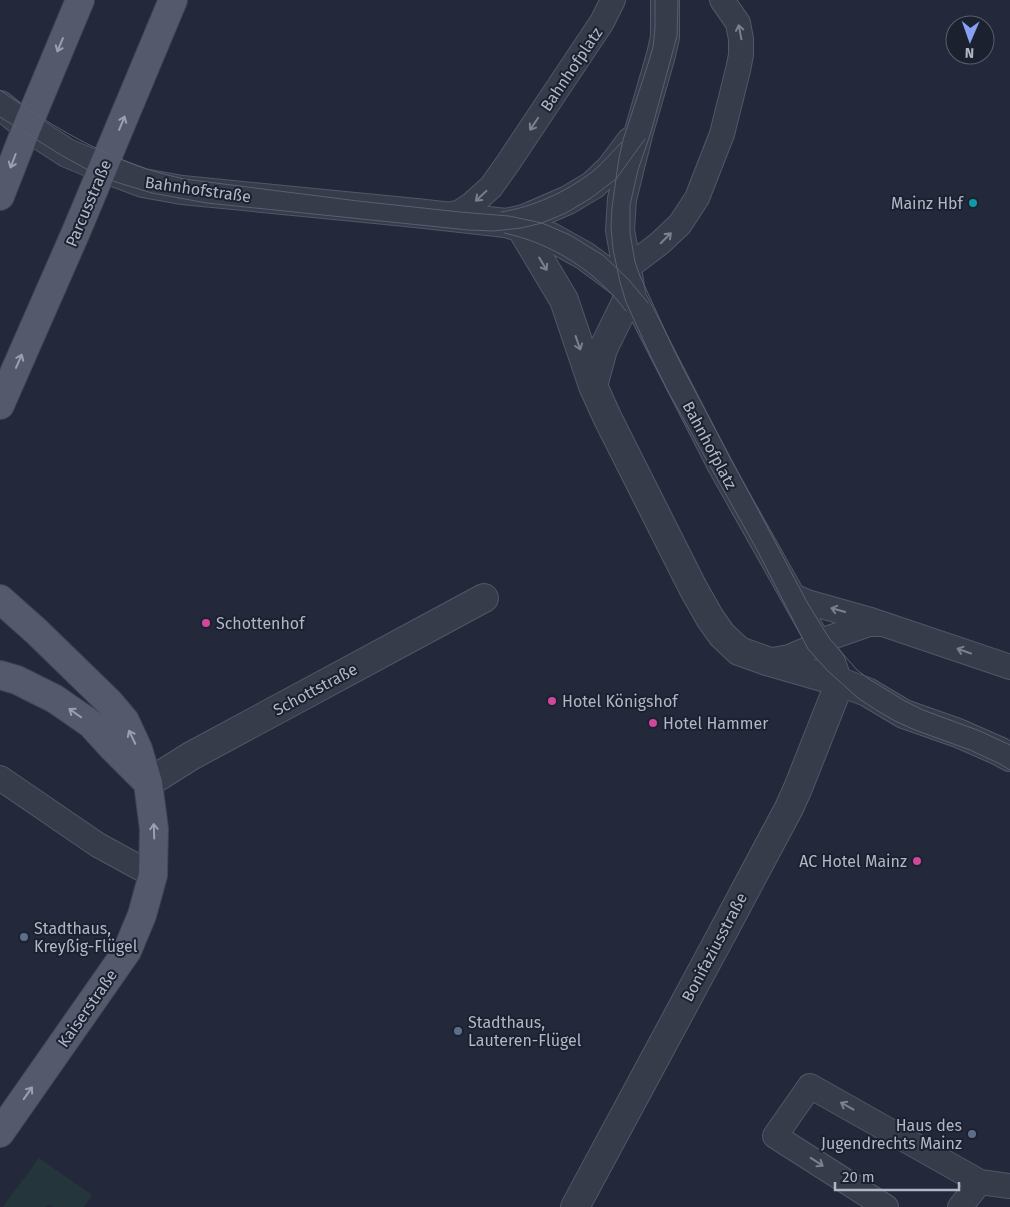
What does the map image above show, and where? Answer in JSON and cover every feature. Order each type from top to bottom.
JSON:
[{"type":"main road","points":[[0,196],[80,0]]},
{"type":"main road","name":"Parcusstraße","points":[[0,405],[103,168],[173,0]]},
{"type":"main road","name":"Kaiserstraße","points":[[0,598],[109,702],[125,721],[138,748],[148,782],[154,829],[153,875],[142,915],[127,951],[0,1133]]},
{"type":"main road","points":[[0,676],[16,680],[55,699],[91,724],[148,782]]},
{"type":"street","name":"Bahnhofplatz","points":[[621,277],[620,230],[622,199],[638,131],[661,55],[665,37],[665,9]]},
{"type":"street","name":"Bahnhofstraße","points":[[0,105],[27,127],[67,152],[143,183],[182,190],[416,213]]},
{"type":"street","name":"Bahnhofplatz","points":[[514,226],[524,219],[568,200],[593,185],[610,169],[638,131]]},
{"type":"street","name":"Bahnhofplatz","points":[[416,213],[514,226],[551,237],[621,277]]},
{"type":"street","points":[[514,226],[564,300],[593,386],[688,579],[722,635],[739,651],[867,692],[904,714],[958,733],[999,751],[1010,758]]},
{"type":"street","points":[[593,386],[621,277]]},
{"type":"street","name":"Schottstraße","points":[[148,782],[191,756],[484,598]]},
{"type":"street","name":"Bonifaziusstraße","points":[[575,1207],[795,795],[840,682]]},
{"type":"lane","name":"Bahnhofplatz","points":[[443,217],[460,212],[491,187],[602,22],[613,0]]},
{"type":"lane","points":[[621,277],[635,262],[652,250],[680,224],[697,198],[722,134],[738,70],[741,47],[738,23],[722,0]]},
{"type":"lane","name":"Bahnhofplatz","points":[[621,277],[720,466],[820,644],[833,662],[840,682]]},
{"type":"lane","points":[[793,596],[1010,667]]},
{"type":"lane","points":[[767,661],[789,657],[820,644],[829,638],[868,624],[883,624]]},
{"type":"lane","points":[[0,778],[98,845],[153,875]]},
{"type":"lane","points":[[886,1207],[776,1136],[810,1086],[980,1182],[1010,1186]]},
{"type":"lane","points":[[960,1207],[980,1182]]},
{"type":"shaded area","points":[[39,1158],[92,1195],[84,1207],[54,1207],[50,1205],[45,1207],[3,1207]]},
{"type":"tram line","points":[[655,0],[653,47],[623,140],[612,207],[611,227],[613,249],[626,302],[651,357],[669,393],[756,548],[808,649],[828,671],[858,698],[876,710],[915,730],[970,750],[1010,770]]},
{"type":"tram line","points":[[678,0],[677,36],[651,132],[638,170],[630,205],[630,233],[635,262],[640,276],[686,374],[807,602],[829,638],[857,670],[905,701],[1010,745]]},
{"type":"tram line","points":[[0,90],[35,114],[89,145],[127,162],[184,179],[358,201],[509,216],[542,223],[570,235],[604,256],[629,280],[648,303]]},
{"type":"tram line","points":[[0,117],[99,176],[152,193],[207,203],[468,230],[494,231],[542,223],[566,213],[591,198],[616,179],[645,139]]},
{"type":"tram line","points":[[501,212],[549,198],[571,186],[596,169],[622,142]]},
{"type":"tram line","points":[[504,233],[539,244],[572,261],[601,284],[626,311]]},
{"type":"place","name":"Mainz Hbf","points":[[973,203]]},
{"type":"place","name":"Schottenhof","points":[[206,623]]},
{"type":"place","name":"Hotel Königshof","points":[[552,701]]},
{"type":"place","name":"Hotel Hammer","points":[[653,723]]},
{"type":"place","name":"AC Hotel Mainz","points":[[917,861]]},
{"type":"place","name":"Stadthaus, Kreyßig-Flügel","points":[[24,937]]},
{"type":"place","name":"Stadthaus, Lauteren-Flügel","points":[[458,1031]]},
{"type":"place","name":"Haus des Jugendrechts Mainz","points":[[972,1134]]}]
